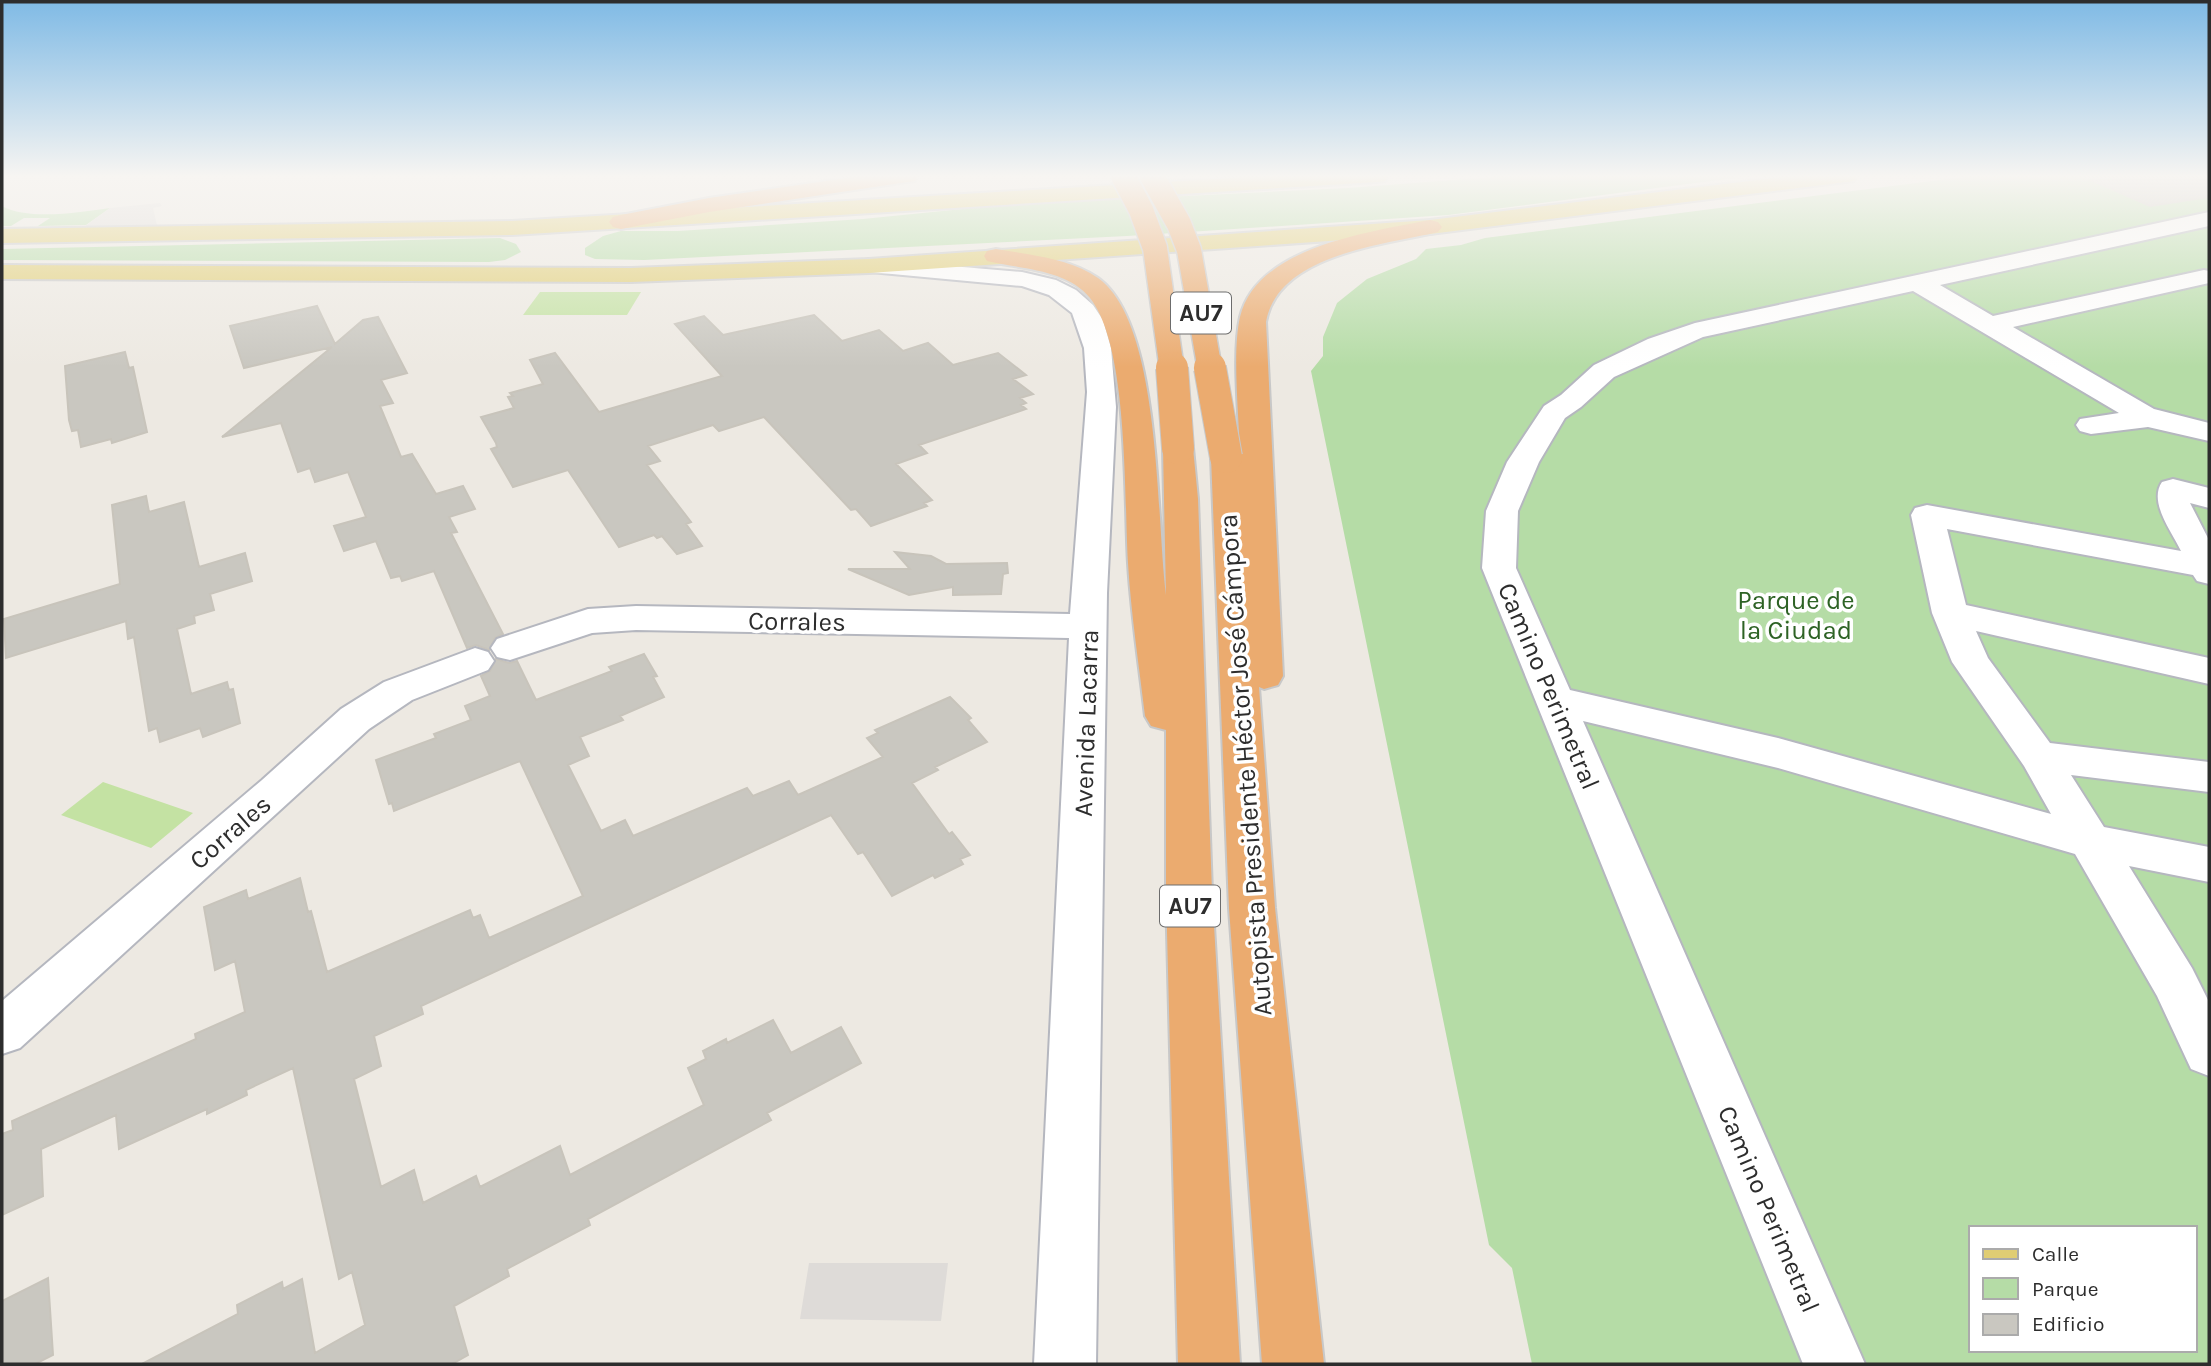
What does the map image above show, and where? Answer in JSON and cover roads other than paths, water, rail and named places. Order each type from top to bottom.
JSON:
[{"type":"highway","name":"Autopista Presidente Héctor José Cámpora","points":[[1152,240],[1171,360],[1182,499],[1189,892],[1209,1364]]},
{"type":"highway","name":"Autopista Presidente Héctor José Cámpora","points":[[1185,240],[1189,250],[1226,457],[1252,908],[1293,1364]]},
{"type":"highway","points":[[1252,908],[1266,740],[1251,333],[1255,308],[1278,277],[1303,263],[1333,251],[1378,240]]},
{"type":"highway","points":[[996,256],[1042,265],[1072,275],[1098,291],[1113,309],[1130,363],[1145,565],[1189,892]]},
{"type":"main road","points":[[480,275],[511,266],[531,253],[534,240]]},
{"type":"main road","points":[[596,240],[581,248],[577,256],[584,264],[631,275]]},
{"type":"main road","points":[[2,272],[631,275],[869,266],[1239,240]]},
{"type":"street","name":"Camino Perimetral","points":[[1834,1364],[1499,568],[1502,511],[1523,462],[1554,412],[1571,401],[1604,371],[1658,345],[1695,331],[2114,240]]},
{"type":"street","points":[[2120,240],[2206,276]]},
{"type":"street","name":"Avenida Lacarra","points":[[869,266],[1023,279],[1048,285],[1073,298],[1088,317],[1100,361],[1103,395],[1089,626],[1065,1364]]},
{"type":"street","points":[[1990,325],[2206,276]]},
{"type":"street","points":[[1916,282],[2151,419],[2209,432]]},
{"type":"street","points":[[2091,425],[2151,419],[2209,405]]},
{"type":"street","points":[[2208,569],[2173,502],[2173,489],[2209,498]]},
{"type":"street","points":[[2208,569],[1927,515],[1950,612],[1971,662],[2038,756],[2175,983],[2209,1053]]},
{"type":"street","points":[[1950,612],[2209,671]]},
{"type":"street","name":"Corrales","points":[[2,1032],[278,791],[355,719],[398,691],[493,655],[588,621],[636,618],[1089,626]]},
{"type":"street","points":[[1554,700],[1778,753],[2089,841],[2209,864]]},
{"type":"street","points":[[2038,756],[2209,777]]},
{"type":"park label","name":"Parque de la Ciudad","points":[[1796,615]]}]
